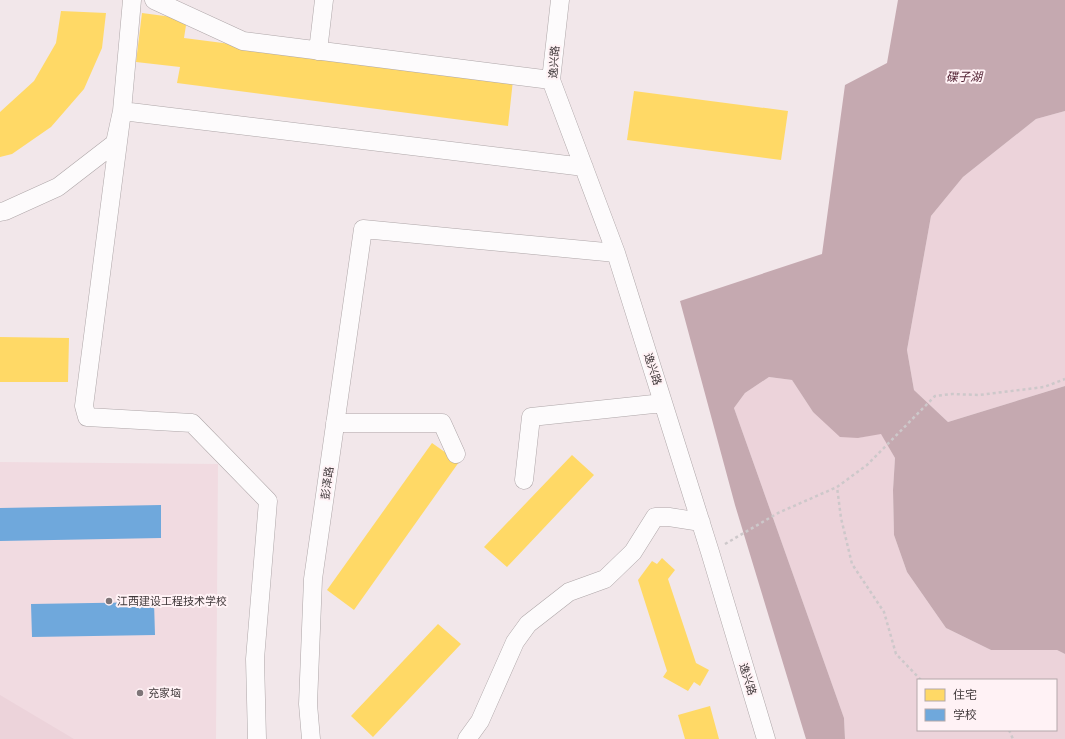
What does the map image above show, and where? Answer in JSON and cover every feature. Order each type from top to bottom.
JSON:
[{"type":"street","points":[[132,0],[122,111],[84,406],[87,417],[192,423],[268,501],[255,659],[257,739]]},
{"type":"street","points":[[154,0],[243,41],[552,80]]},
{"type":"street","points":[[318,51],[324,0]]},
{"type":"street","name":"逸兴路","points":[[560,0],[552,80],[616,253],[701,522],[766,739]]},
{"type":"street","points":[[122,111],[584,167]]},
{"type":"street","points":[[0,212],[58,187],[115,143],[122,111]]},
{"type":"street","name":"彭泽路","points":[[311,739],[308,704],[313,579],[363,229],[616,253]]},
{"type":"street","points":[[524,480],[531,417],[663,403]]},
{"type":"street","points":[[335,423],[442,423],[456,454]]},
{"type":"street","points":[[467,739],[480,721],[515,642],[528,624],[569,592],[605,579],[633,552],[655,517],[669,517],[701,522]]},
{"type":"path","points":[[740,536],[778,513],[837,487],[867,465],[935,396],[952,394],[980,395],[1044,387],[1065,379]]},
{"type":"path","points":[[837,487],[841,518],[852,564],[884,612],[896,654],[920,679]]},
{"type":"shaded area","points":[[1065,111],[1065,386],[948,422],[914,390],[907,350],[931,216],[963,177],[1036,119]]},
{"type":"shaded area","points":[[769,377],[792,380],[813,412],[858,438],[881,433],[895,458],[893,490],[894,535],[907,572],[946,628],[991,650],[1057,650],[1065,654],[1065,739],[845,739],[844,718],[734,408],[745,393]]},
{"type":"shaded area","name":"江西建设工程技术学校","points":[[0,462],[218,464],[216,739],[0,739]]},
{"type":"shaded area","points":[[0,695],[74,739],[0,739]]},
{"type":"water","name":"碟子湖","points":[[898,0],[1065,0],[1065,111],[1036,119],[963,177],[931,216],[907,350],[914,390],[948,422],[1065,386],[1065,654],[1057,650],[991,650],[946,628],[907,572],[894,535],[893,490],[895,458],[881,434],[858,438],[840,437],[813,412],[792,380],[769,377],[745,393],[734,408],[844,718],[845,739],[806,739],[735,505],[680,301],[822,254],[845,85],[887,63]]},
{"type":"building: 住宅","points":[[61,11],[106,13],[102,48],[84,89],[51,127],[12,154],[0,157],[0,112],[34,81],[56,43]]},
{"type":"building: 住宅","points":[[142,13],[187,19],[184,38],[513,80],[508,126],[177,83],[180,67],[136,62]]},
{"type":"building: 住宅","points":[[634,91],[788,111],[781,160],[627,140]]},
{"type":"building: 住宅","points":[[0,337],[69,338],[68,382],[0,382]]},
{"type":"building: 住宅","points":[[432,443],[459,462],[354,610],[327,590]]},
{"type":"building: 住宅","points":[[572,455],[594,475],[507,567],[484,547]]},
{"type":"building: 住宅","points":[[662,558],[675,570],[668,579],[696,663],[709,670],[700,686],[694,682],[688,691],[663,677],[667,671],[638,580],[652,561],[657,564]]},
{"type":"building: 住宅","points":[[438,624],[461,644],[373,737],[351,716]]},
{"type":"building: 住宅","points":[[710,706],[719,739],[685,739],[678,715]]},
{"type":"building: 学校","points":[[161,505],[161,538],[0,541],[0,508]]},
{"type":"building: 学校","points":[[154,602],[155,635],[32,637],[31,604]]},
{"type":"place","name":"江西建设工程技术学校","points":[[109,601]]},
{"type":"place","name":"充家垴","points":[[140,693]]}]
